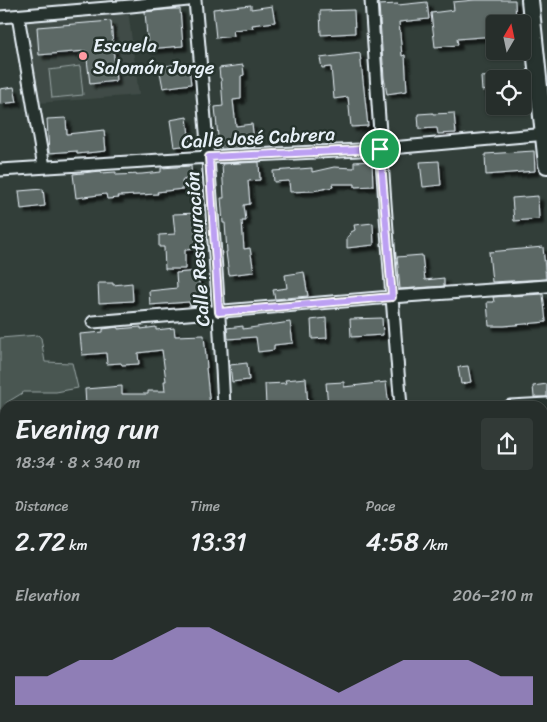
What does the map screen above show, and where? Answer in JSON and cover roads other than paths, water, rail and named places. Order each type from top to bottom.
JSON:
[{"type":"street","points":[[0,17],[188,0]]},
{"type":"street","name":"Calle Restauración","points":[[195,0],[209,157],[224,401]]},
{"type":"street","points":[[371,0],[380,149],[401,401]]},
{"type":"street","points":[[530,0],[546,134],[547,165]]},
{"type":"street","points":[[18,16],[44,167]]},
{"type":"street","name":"Calle José Cabrera","points":[[0,170],[380,149],[546,134]]},
{"type":"street","points":[[93,322],[547,286]]},
{"type":"place","name":"Escuela Salomón Jorge","points":[[83,56]]}]
